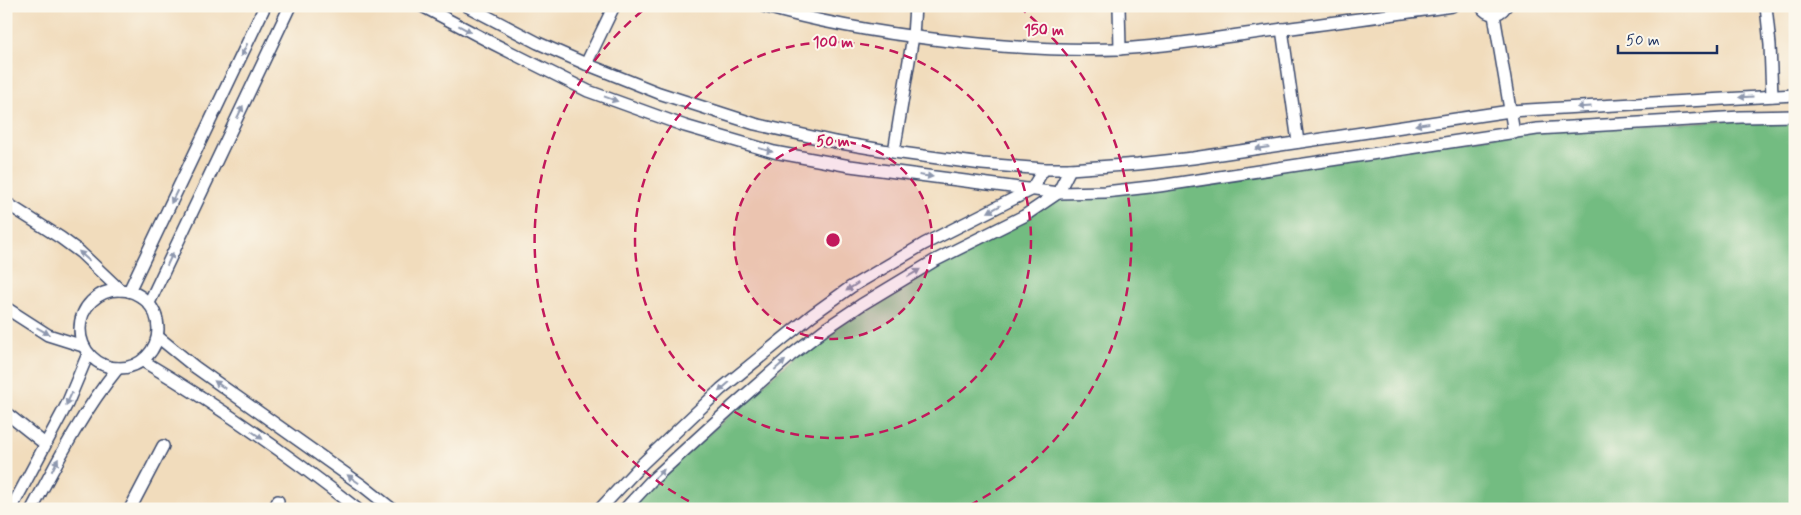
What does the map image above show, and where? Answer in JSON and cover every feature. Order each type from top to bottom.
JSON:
[{"type":"street","points":[[124,290],[265,6]]},
{"type":"street","points":[[149,303],[290,6]]},
{"type":"street","points":[[422,6],[588,90],[685,126],[774,152],[850,166],[1031,190],[1105,192],[1160,186],[1537,129],[1795,116]]},
{"type":"street","points":[[467,6],[538,43],[659,94],[755,124],[835,142],[894,152],[982,164],[1044,169],[1070,169],[1147,163],[1510,111],[1795,95]]},
{"type":"street","points":[[586,64],[614,6]]},
{"type":"street","points":[[763,6],[842,25],[912,36],[1007,48],[1065,50],[1120,49],[1452,6]]},
{"type":"street","points":[[894,152],[915,6]]},
{"type":"street","points":[[1119,6],[1120,49]]},
{"type":"street","points":[[1481,6],[1488,13],[1494,15],[1502,12],[1506,6]]},
{"type":"street","points":[[1766,6],[1772,96]]},
{"type":"street","points":[[1494,15],[1514,133]]},
{"type":"street","points":[[1282,29],[1298,142]]},
{"type":"street","points":[[600,509],[642,464],[721,389],[812,315],[851,287],[924,244],[1031,190],[1044,169]]},
{"type":"street","points":[[625,509],[651,481],[733,406],[790,356],[825,329],[934,261],[1024,216],[1058,192],[1070,169]]},
{"type":"street","points":[[6,202],[80,252],[124,290]]},
{"type":"street","points":[[6,308],[48,335],[86,350],[102,364],[118,368],[131,366],[143,361],[152,350],[158,337],[158,325],[155,313],[149,303],[140,295],[124,290],[104,292],[91,301],[82,315],[79,331],[86,350],[67,404],[11,509]]},
{"type":"street","points":[[158,337],[194,367],[363,486],[392,509]]},
{"type":"street","points":[[143,361],[289,457],[357,509]]},
{"type":"street","points":[[32,509],[60,455],[85,413],[98,392],[118,368]]},
{"type":"street","points":[[6,413],[45,444]]},
{"type":"street","points":[[130,509],[163,446]]},
{"type":"green space","points":[[1795,116],[1795,509],[625,509],[825,329],[1058,193],[1105,192],[1514,133]]}]
